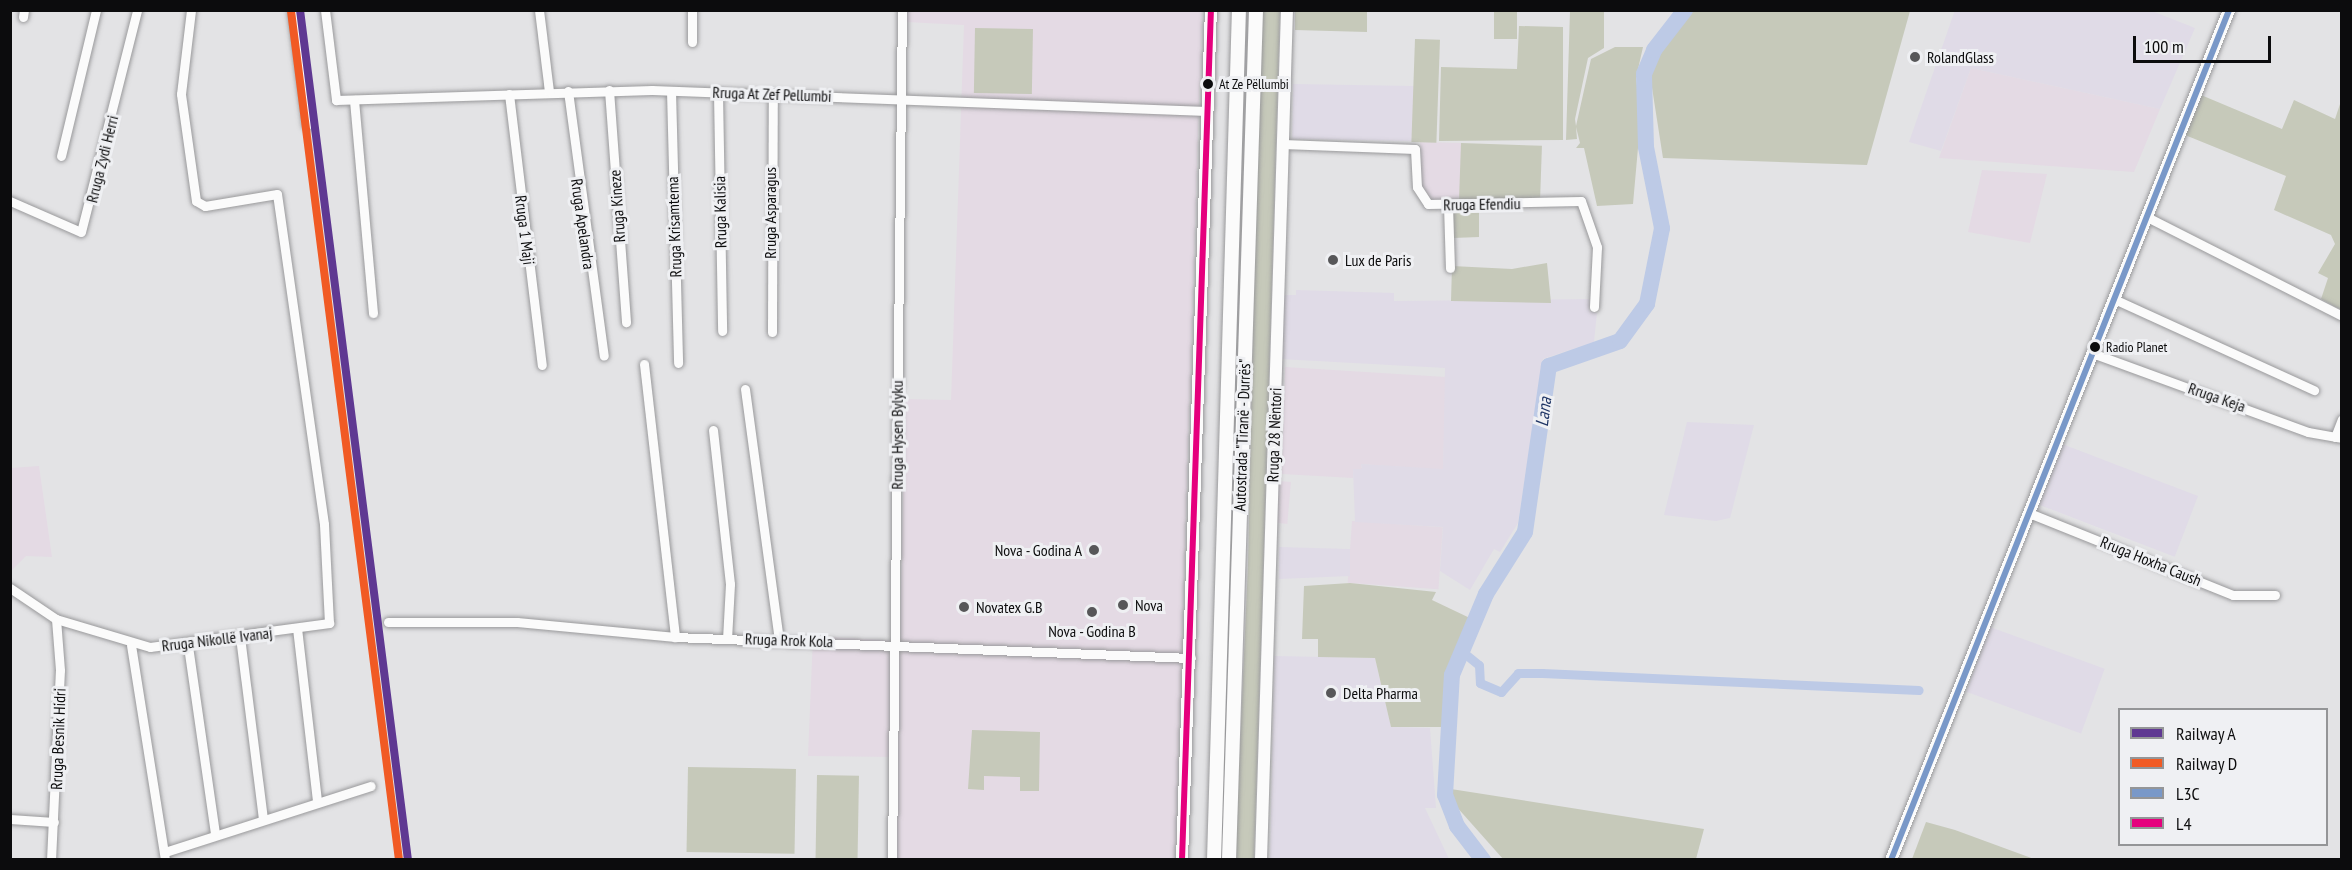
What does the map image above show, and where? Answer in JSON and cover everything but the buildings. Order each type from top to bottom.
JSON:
[{"type":"highway","name":"Autostrada \"Tiranë - Durrës\"","points":[[1214,860],[1239,10]]},
{"type":"highway","name":"Autostrada \"Tiranë - Durrës\"","points":[[1229,860],[1256,10]]},
{"type":"main road","points":[[1182,860],[1191,658],[1210,10]]},
{"type":"main road","name":"Rruga 28 Nëntori","points":[[1261,860],[1287,10]]},
{"type":"main road","points":[[1890,860],[2229,10]]},
{"type":"street","points":[[61,156],[96,10]]},
{"type":"street","name":"Rruga Zydi Herri","points":[[10,201],[81,232],[137,10]]},
{"type":"street","name":"Rruga Nikollë Ivanaj","points":[[10,588],[56,619],[131,645],[188,646],[329,623],[324,524],[277,194],[205,206],[196,201],[181,94],[191,10]]},
{"type":"street","points":[[292,10],[307,125]]},
{"type":"street","name":"Rruga At Zef Pellumbi","points":[[325,10],[336,100],[609,90],[1207,111]]},
{"type":"street","points":[[539,10],[549,91]]},
{"type":"street","points":[[692,10],[692,42]]},
{"type":"street","name":"Rruga Hysen Bylyku","points":[[892,860],[898,99],[902,10]]},
{"type":"street","name":"Rruga Apelandra","points":[[568,90],[604,356]]},
{"type":"street","name":"Rruga Kineze","points":[[609,90],[626,322]]},
{"type":"street","name":"Rruga Krisamtema","points":[[671,91],[678,363]]},
{"type":"street","name":"Rruga Kalisia","points":[[718,93],[722,331]]},
{"type":"street","name":"Rruga 1 Maji","points":[[509,94],[542,365]]},
{"type":"street","name":"Rruga Asparagus","points":[[772,332],[773,94]]},
{"type":"street","points":[[354,100],[373,313]]},
{"type":"street","name":"Rruga Efendiu","points":[[1283,144],[1415,149],[1419,194],[1428,204],[1581,201],[1597,247],[1594,307]]},
{"type":"street","points":[[1448,205],[1450,268]]},
{"type":"street","points":[[2147,218],[2342,316]]},
{"type":"street","points":[[2114,299],[2314,390]]},
{"type":"street","name":"Rruga Keja","points":[[2092,353],[2338,437]]},
{"type":"street","points":[[644,364],[675,637]]},
{"type":"street","points":[[745,389],[779,640]]},
{"type":"street","points":[[2338,437],[2342,419]]},
{"type":"street","points":[[713,430],[730,584],[727,639]]},
{"type":"street","name":"Rruga Hoxha Caush","points":[[2029,513],[2233,595],[2275,595]]},
{"type":"street","name":"Rruga Besnik Hidri","points":[[51,860],[60,670],[56,619]]},
{"type":"street","name":"Rruga Rrok Kola","points":[[388,622],[517,622],[675,637],[895,644],[1191,658]]},
{"type":"street","points":[[297,628],[317,801]]},
{"type":"street","points":[[240,637],[263,819]]},
{"type":"street","points":[[131,645],[165,856],[215,834],[371,786]]},
{"type":"street","points":[[188,646],[215,834]]},
{"type":"street","points":[[10,819],[54,822]]},
{"type":"shaded area","points":[[1955,10],[2152,11],[2195,28],[2160,109],[1971,68],[1941,151],[1909,142]]},
{"type":"shaded area","points":[[907,11],[1202,11],[1175,859],[897,859],[896,757],[808,756],[813,636],[900,641],[905,399],[951,400],[964,25],[906,22]]},
{"type":"shaded area","points":[[1971,68],[2160,109],[2134,172],[1939,158]]},
{"type":"shaded area","points":[[1293,84],[1414,86],[1413,141],[1292,139]]},
{"type":"shaded area","points":[[1420,142],[1461,143],[1461,201],[1434,201],[1422,190]]},
{"type":"shaded area","points":[[1982,170],[2047,174],[2030,243],[1968,232]]},
{"type":"shaded area","points":[[1296,290],[1394,293],[1394,301],[1591,299],[1589,311],[1597,313],[1594,342],[1543,359],[1518,523],[1500,552],[1494,549],[1470,590],[1440,571],[1443,527],[1355,522],[1353,469],[1362,469],[1361,464],[1443,469],[1445,368],[1280,359],[1283,295],[1296,295]]},
{"type":"shaded area","points":[[1285,367],[1446,377],[1443,470],[1361,464],[1362,469],[1353,469],[1353,478],[1282,474]]},
{"type":"shaded area","points":[[1687,422],[1754,425],[1730,518],[1716,521],[1664,515]]},
{"type":"shaded area","points":[[2057,442],[2198,496],[2175,557],[2034,503]]},
{"type":"shaded area","points":[[39,466],[52,557],[26,556],[11,571],[11,468]]},
{"type":"shaded area","points":[[1279,481],[1291,482],[1287,524],[1275,523]]},
{"type":"shaded area","points":[[1352,521],[1443,527],[1438,589],[1348,583]]},
{"type":"shaded area","points":[[1279,547],[1350,549],[1350,576],[1279,579]]},
{"type":"shaded area","points":[[1990,627],[2105,669],[2081,734],[1966,692]]},
{"type":"shaded area","points":[[1274,656],[1375,658],[1391,727],[1430,728],[1436,808],[1425,808],[1449,859],[1270,860]]},
{"type":"green space","points":[[1373,10],[1367,12],[1367,32],[1295,30],[1295,11]]},
{"type":"green space","points":[[1260,11],[1280,11],[1254,859],[1235,860],[1248,564]]},
{"type":"green space","points":[[1494,11],[1517,11],[1517,39],[1494,39]]},
{"type":"green space","points":[[1570,11],[1604,11],[1604,48],[1588,58],[1575,119],[1576,126],[1591,59],[1615,47],[1643,47],[1636,78],[1641,114],[1633,204],[1597,206],[1584,148],[1576,148],[1580,143],[1576,127],[1577,139],[1566,140]]},
{"type":"green space","points":[[1910,11],[1867,165],[1663,158],[1650,75],[1668,37],[1691,12]]},
{"type":"green space","points":[[1519,26],[1563,27],[1563,140],[1439,141],[1441,67],[1517,69]]},
{"type":"green space","points":[[975,28],[1033,29],[1032,94],[974,93]]},
{"type":"green space","points":[[1415,39],[1440,40],[1436,143],[1411,142]]},
{"type":"green space","points":[[2201,95],[2282,129],[2294,100],[2335,119],[2341,101],[2341,310],[2321,299],[2328,278],[2318,273],[2335,244],[2331,235],[2274,210],[2286,176],[2185,135]]},
{"type":"green space","points":[[1461,143],[1542,146],[1540,204],[1459,201]]},
{"type":"green space","points":[[1479,208],[1479,237],[1453,238],[1451,212]]},
{"type":"green space","points":[[1547,263],[1551,303],[1451,301],[1452,266],[1512,269]]},
{"type":"green space","points":[[1350,583],[1436,592],[1432,600],[1474,620],[1448,673],[1442,727],[1391,727],[1375,658],[1318,657],[1318,639],[1302,639],[1304,586]]},
{"type":"green space","points":[[972,730],[1040,732],[1039,791],[1020,791],[1020,777],[984,776],[984,790],[968,789]]},
{"type":"green space","points":[[688,767],[796,769],[795,854],[687,852]]},
{"type":"green space","points":[[817,775],[859,776],[858,859],[816,858]]},
{"type":"green space","points":[[1451,789],[1704,829],[1696,859],[1503,859],[1455,805]]},
{"type":"green space","points":[[1926,822],[1955,830],[2034,859],[1912,859]]},
{"type":"waterway","name":"Lana","points":[[1483,860],[1457,826],[1445,795],[1452,675],[1486,594],[1525,532],[1549,366],[1620,341],[1647,304],[1662,228],[1646,147],[1644,74],[1654,50],[1685,10]]},
{"type":"waterway","points":[[1464,653],[1479,665],[1480,683],[1501,692],[1518,673],[1919,690]]},
{"type":"rail line","name":"A","points":[[300,10],[408,860]]},
{"type":"rail line","name":"D","points":[[291,11],[399,860]]},
{"type":"transit line","name":"L4","points":[[1182,860],[1211,10]]},
{"type":"transit line","name":"L3C","points":[[1891,860],[2229,10]]},
{"type":"place","name":"RolandGlass","points":[[1915,57]]},
{"type":"place","name":"At Ze Pëllumbi","points":[[1208,84]]},
{"type":"place","name":"Lux de Paris","points":[[1333,260]]},
{"type":"place","name":"Radio Planet","points":[[2095,347]]},
{"type":"place","name":"Nova - Godina A","points":[[1094,550]]},
{"type":"place","name":"Nova","points":[[1123,605]]},
{"type":"place","name":"Novatex G.B","points":[[964,607]]},
{"type":"place","name":"Nova - Godina B","points":[[1092,612]]},
{"type":"place","name":"Delta Pharma","points":[[1331,693]]}]
